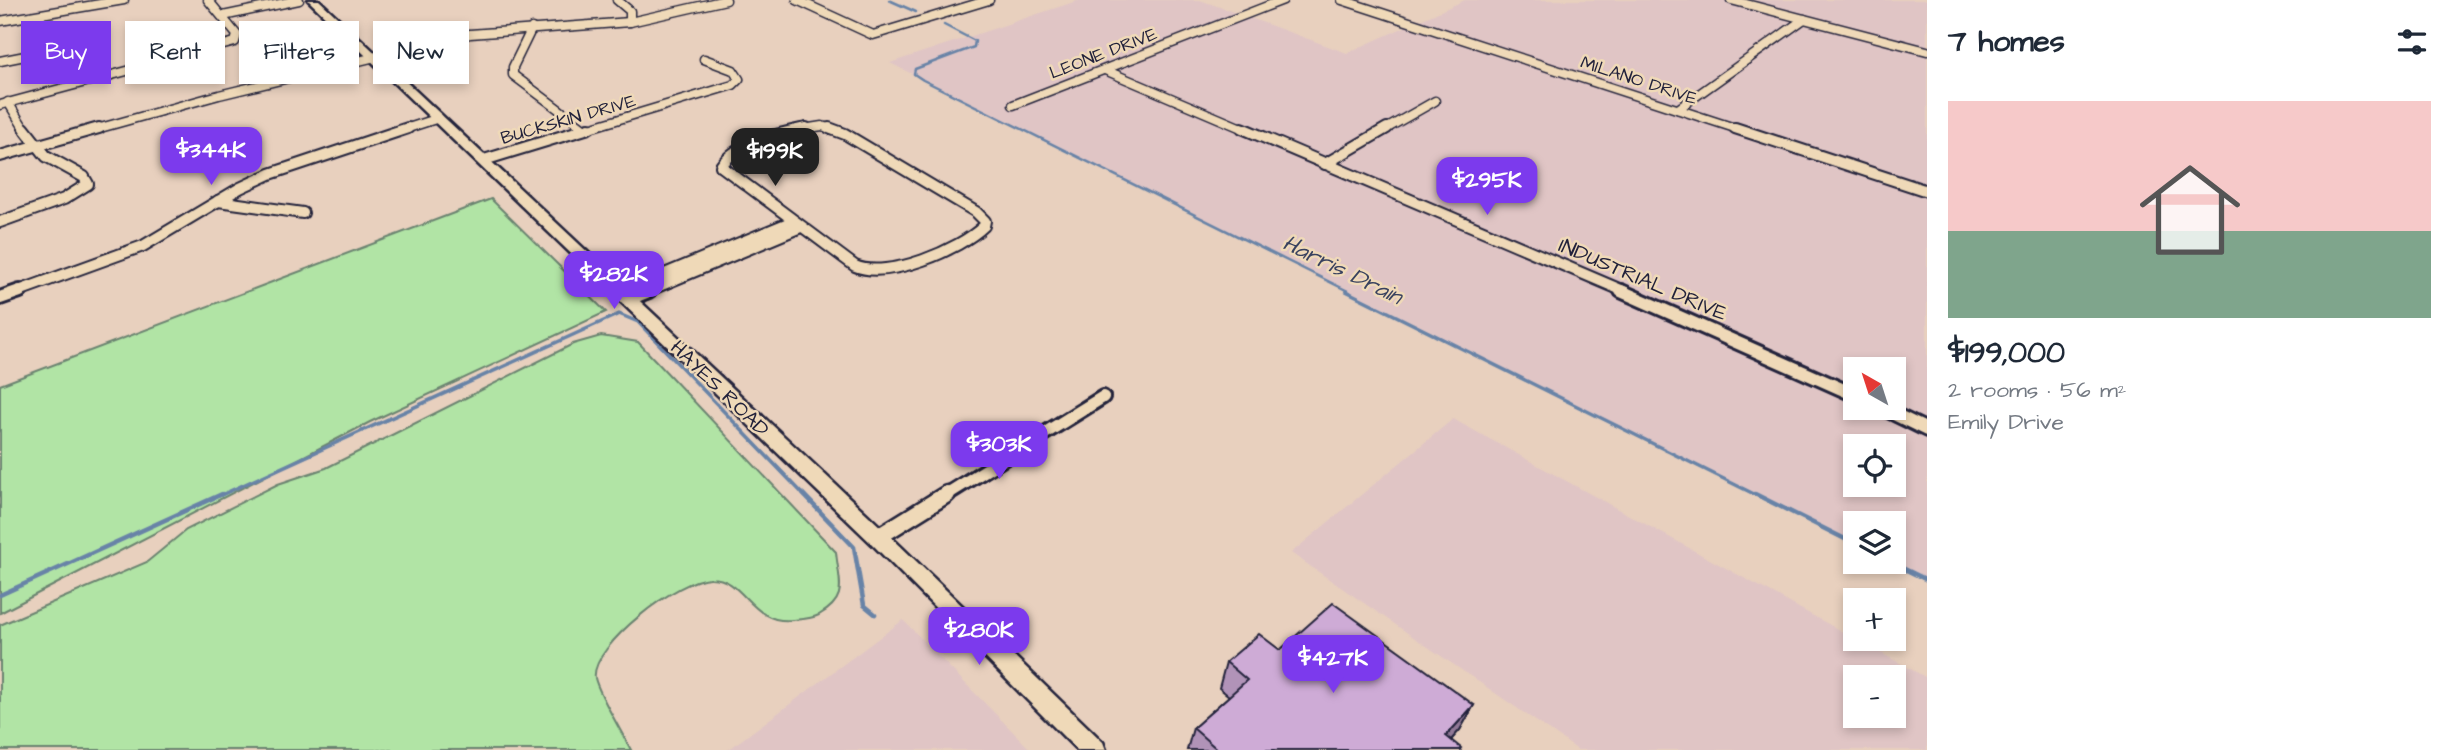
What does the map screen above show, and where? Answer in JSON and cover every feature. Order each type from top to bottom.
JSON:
[{"type":"street","points":[[0,21],[124,0]]},
{"type":"street","points":[[111,75],[237,41],[237,35],[208,0]]},
{"type":"street","points":[[221,15],[278,0]]},
{"type":"street","points":[[221,15],[299,0]]},
{"type":"street","name":"HAYES ROAD","points":[[313,0],[373,55]]},
{"type":"street","points":[[617,0],[630,11],[630,22]]},
{"type":"street","points":[[469,34],[630,22],[726,0]]},
{"type":"street","points":[[797,0],[873,35],[989,0]]},
{"type":"street","name":"LEONE DRIVE","points":[[1013,105],[1283,0]]},
{"type":"street","name":"MILANO DRIVE","points":[[1342,0],[1927,191]]},
{"type":"street","points":[[1731,0],[1927,51]]},
{"type":"street","points":[[1678,109],[1804,19]]},
{"type":"street","points":[[532,28],[513,67],[513,75],[584,130]]},
{"type":"street","points":[[0,61],[21,57]]},
{"type":"street","points":[[0,156],[219,95],[373,57]]},
{"type":"street","name":"BUCKSKIN DRIVE","points":[[484,160],[669,106],[733,85],[738,79],[733,70],[704,59]]},
{"type":"street","name":"INDUSTRIAL DRIVE","points":[[1105,70],[1709,327],[1843,389]]},
{"type":"street","points":[[0,222],[72,196],[88,184],[84,177],[48,160],[4,103],[78,84]]},
{"type":"street","name":"HAYES ROAD","points":[[403,84],[878,537],[1094,750]]},
{"type":"street","points":[[1325,164],[1435,101]]},
{"type":"street","points":[[0,298],[143,246],[218,201],[281,169],[439,118]]},
{"type":"street","points":[[822,126],[845,134],[976,212],[985,221],[984,226],[972,238],[888,269],[874,271],[855,266],[797,224],[721,166],[728,155],[772,137],[822,126]]},
{"type":"street","points":[[218,201],[303,213]]},
{"type":"street","points":[[625,296],[797,224]]},
{"type":"street","points":[[878,537],[1103,397]]},
{"type":"street","points":[[1906,420],[1927,430]]},
{"type":"shaded area","points":[[1080,0],[1200,0],[1347,53],[1465,0],[1927,0],[1927,578],[1906,568],[1906,511],[1843,511],[1843,537],[890,63]]},
{"type":"shaded area","points":[[1453,419],[1843,632],[1843,651],[1878,651],[1903,665],[1843,665],[1843,728],[1906,728],[1906,667],[1927,678],[1927,750],[1578,750],[1291,553]]},
{"type":"shaded area","points":[[903,620],[1031,750],[728,750]]},
{"type":"green space","points":[[491,199],[606,312],[370,422],[0,613],[0,385]]},
{"type":"green space","points":[[601,336],[638,342],[836,552],[840,581],[835,602],[819,615],[810,618],[779,620],[767,616],[732,585],[711,578],[680,589],[640,616],[607,649],[597,664],[595,678],[631,750],[0,750],[0,625],[147,562],[186,530],[278,484],[326,468],[573,344]]},
{"type":"building","points":[[1333,603],[1474,705],[1446,736],[1461,748],[1459,750],[1218,750],[1193,728],[1247,680],[1226,662],[1259,634],[1280,650]]},
{"type":"waterway","name":"Harris Drain","points":[[889,0],[916,12]]},
{"type":"waterway","name":"Harris Drain","points":[[944,25],[975,41],[974,47],[915,69],[914,74],[923,80],[1350,292]]},
{"type":"waterway","name":"Harris Drain","points":[[1346,291],[1758,496]]},
{"type":"waterway","points":[[219,496],[619,314],[638,322],[805,496]]},
{"type":"waterway","points":[[0,595],[222,494]]},
{"type":"waterway","points":[[803,494],[854,547],[864,605],[875,614]]},
{"type":"waterway","name":"Harris Drain","points":[[1755,494],[1843,538]]},
{"type":"waterway","name":"Harris Drain","points":[[1906,570],[1927,580]]}]
